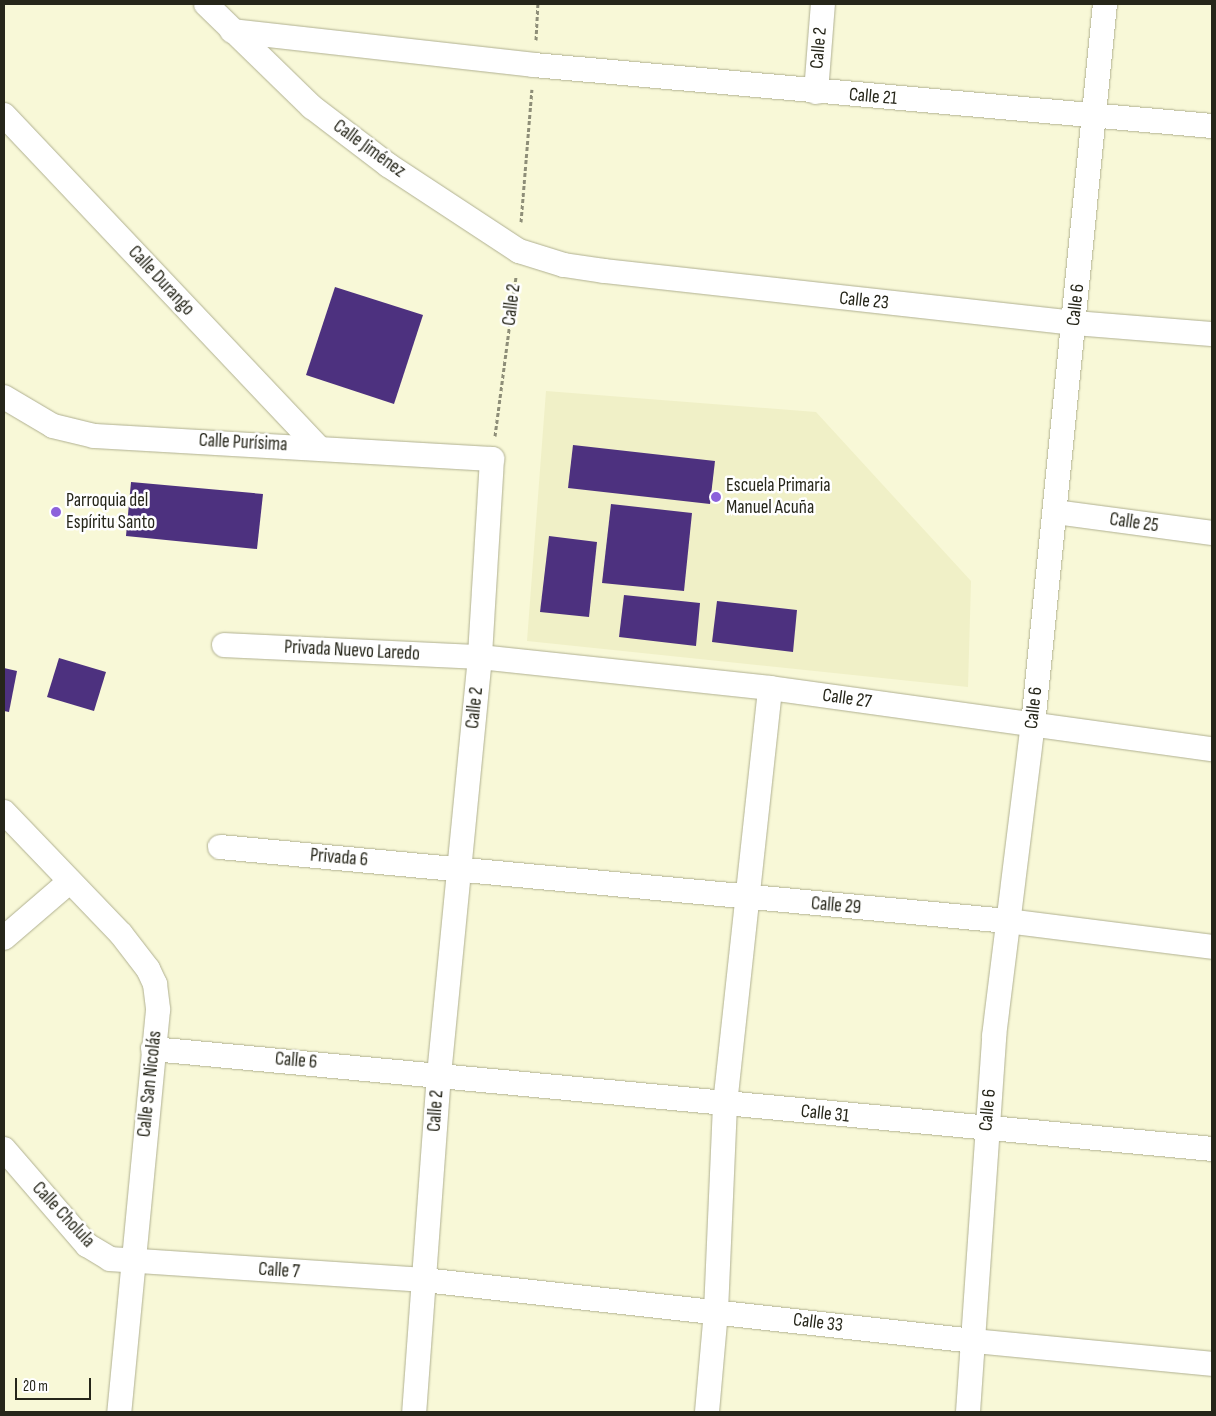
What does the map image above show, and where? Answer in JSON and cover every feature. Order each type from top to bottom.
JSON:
[{"type":"street","name":"Calle Jiménez","points":[[206,4],[312,107],[388,165],[519,251]]},
{"type":"street","name":"Calle 2","points":[[816,92],[823,4]]},
{"type":"street","name":"Calle 6","points":[[968,1412],[986,1130],[1007,922],[1033,725],[1096,116],[1105,4]]},
{"type":"street","points":[[232,31],[534,65]]},
{"type":"street","name":"Calle 21","points":[[534,65],[816,92],[1212,126]]},
{"type":"street","name":"Calle Durango","points":[[4,116],[318,447]]},
{"type":"street","name":"Calle 23","points":[[519,251],[564,265],[604,271],[1074,323],[1212,334]]},
{"type":"street","name":"Calle Purísima","points":[[4,397],[32,416],[78,434],[492,459]]},
{"type":"street","name":"Calle 2","points":[[414,1412],[439,1074],[480,657],[492,459]]},
{"type":"street","name":"Calle 25","points":[[1055,512],[1212,533]]},
{"type":"street","name":"Privada Nuevo Laredo","points":[[224,645],[480,657]]},
{"type":"street","name":"Calle 27","points":[[480,657],[770,688],[1212,748]]},
{"type":"street","points":[[707,1412],[716,1311],[725,1104],[770,688]]},
{"type":"street","name":"Calle San Nicolás","points":[[4,812],[69,882],[121,934],[148,969],[155,984],[158,1010],[120,1412]]},
{"type":"street","name":"Privada 6","points":[[220,847],[459,870]]},
{"type":"street","name":"Calle 29","points":[[459,870],[1007,922],[1212,947]]},
{"type":"street","points":[[4,938],[69,882]]},
{"type":"street","name":"Calle 6","points":[[153,1049],[439,1074]]},
{"type":"street","name":"Calle 31","points":[[439,1074],[986,1130],[1212,1149]]},
{"type":"street","name":"Calle Cholula","points":[[4,1149],[87,1245],[110,1259],[134,1262]]},
{"type":"street","name":"Calle 7","points":[[134,1262],[424,1280]]},
{"type":"street","name":"Calle 33","points":[[424,1280],[974,1341],[1212,1364]]},
{"type":"path","name":"Calle 2","points":[[492,459],[519,251],[538,4]]},
{"type":"shaded area","name":"Escuela Primaria Manuel Acuña","points":[[546,391],[816,412],[971,581],[968,687],[527,641]]},
{"type":"building","points":[[335,287],[423,315],[394,404],[306,375]]},
{"type":"building","points":[[573,445],[715,461],[710,504],[568,488]]},
{"type":"building","points":[[131,482],[263,494],[257,549],[126,536]]},
{"type":"building","points":[[611,504],[692,513],[684,591],[602,583]]},
{"type":"building","points":[[549,536],[597,542],[589,617],[540,612]]},
{"type":"building","points":[[624,595],[700,603],[696,646],[619,637]]},
{"type":"building","points":[[717,601],[797,610],[793,652],[712,642]]},
{"type":"building","points":[[59,658],[106,672],[94,711],[47,697]]},
{"type":"building","points":[[4,668],[17,671],[9,712],[4,711]]},
{"type":"place","name":"Escuela Primaria Manuel Acuña","points":[[716,497]]},
{"type":"place","name":"Parroquia del Espíritu Santo","points":[[56,512]]}]
